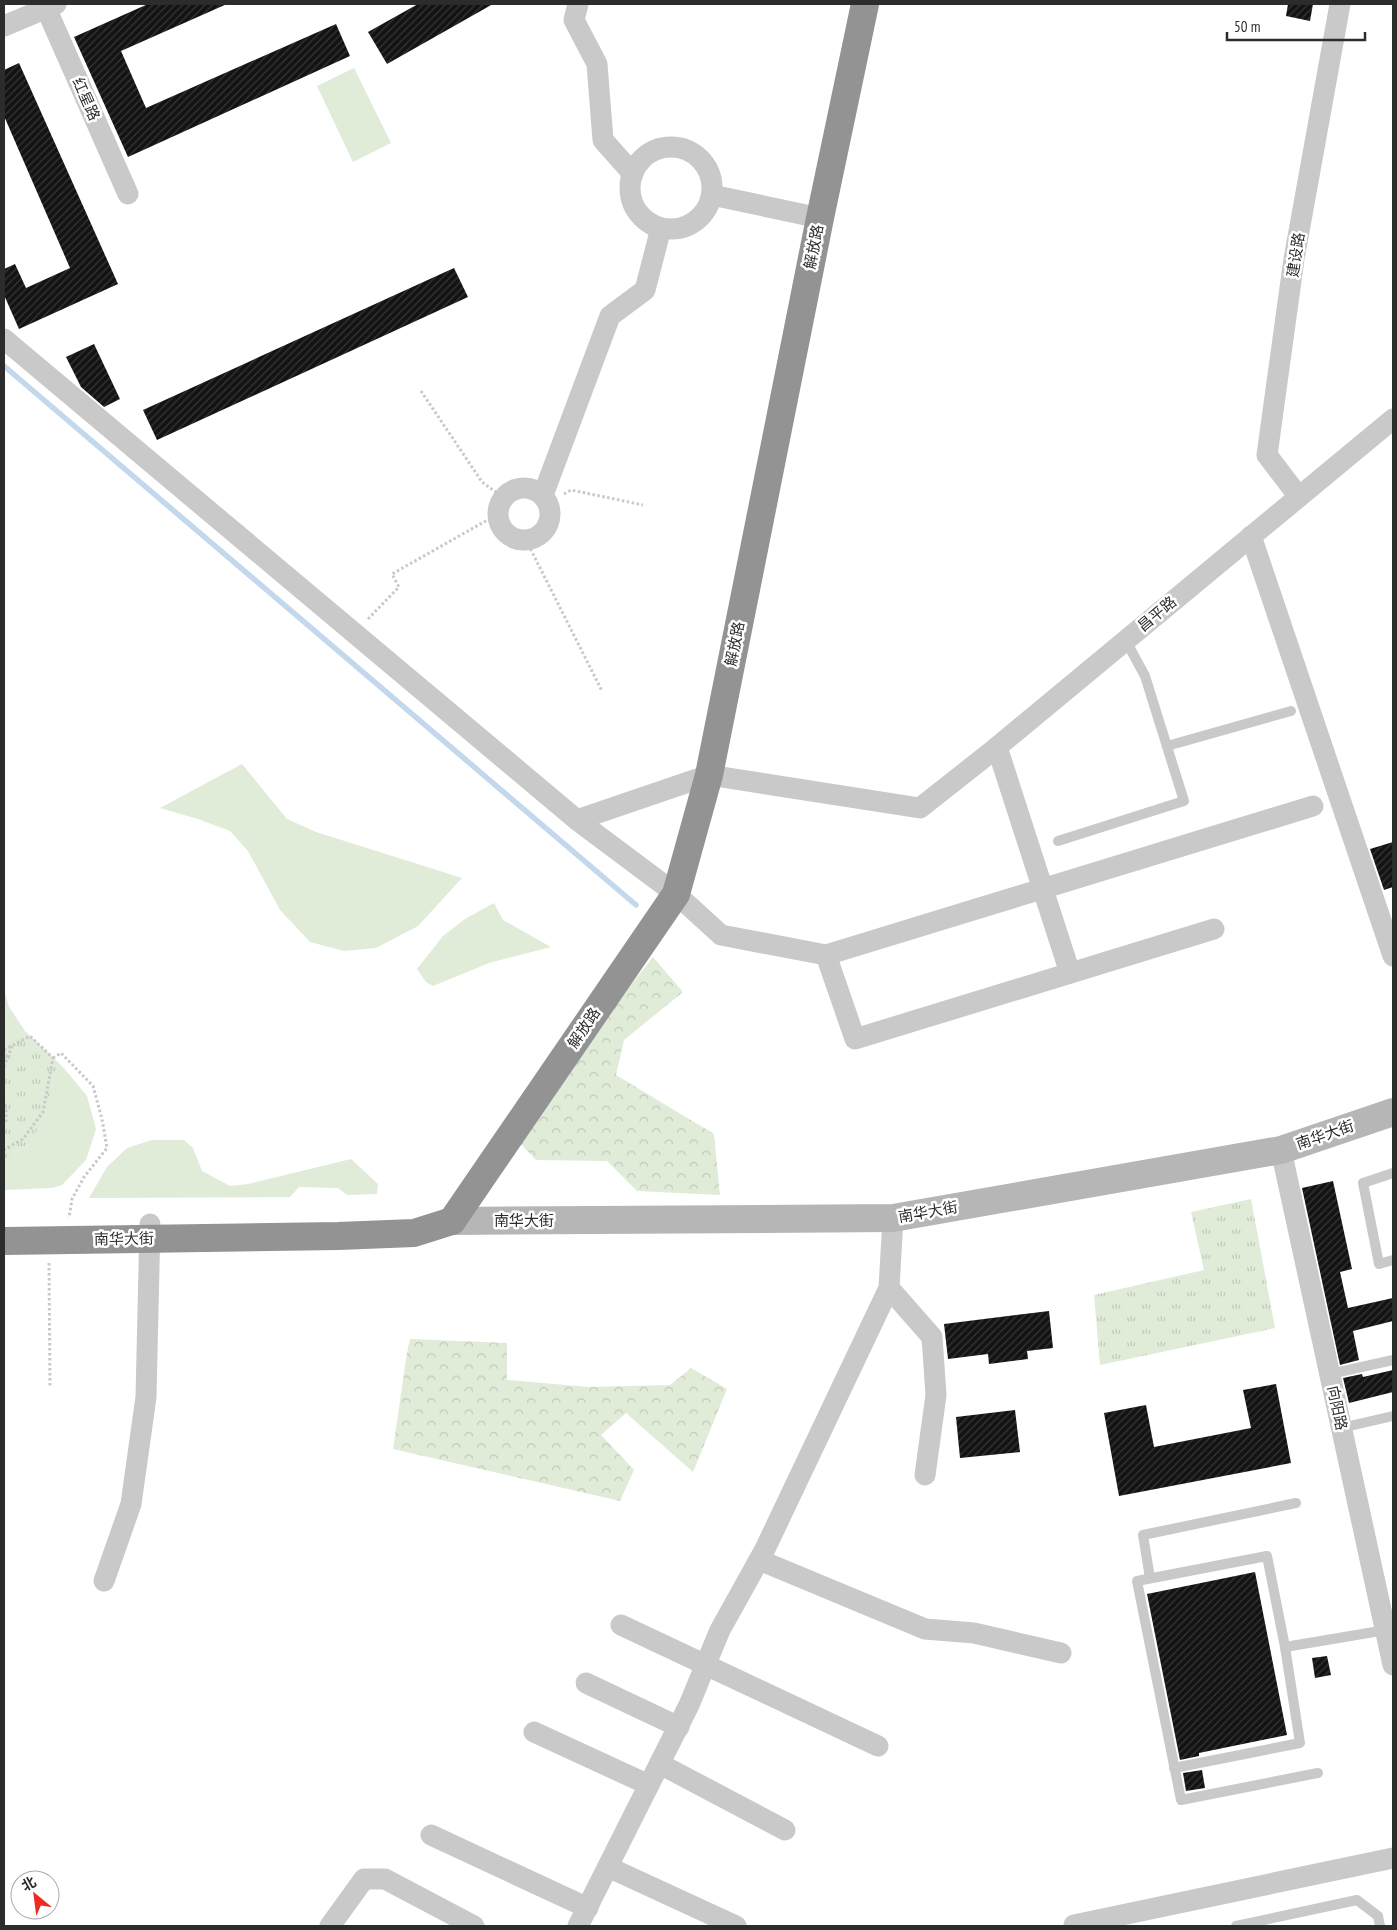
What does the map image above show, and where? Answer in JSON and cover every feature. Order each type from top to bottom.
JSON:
[{"type":"highway","name":"解放路","points":[[452,1221],[676,894],[709,775],[820,218],[865,4]]},
{"type":"highway","name":"南华大街","points":[[4,1225],[59,1232],[149,1231],[338,1236],[414,1233],[452,1221]]},
{"type":"highway","name":"南华大街","points":[[4,1241],[59,1232]]},
{"type":"main road","name":"南华大街","points":[[452,1221],[892,1218],[1281,1150],[1393,1112]]},
{"type":"street","points":[[578,4],[574,20],[597,64],[603,140],[633,174]]},
{"type":"street","name":"建设路","points":[[1299,497],[1267,455],[1294,259],[1340,4]]},
{"type":"street","points":[[4,26],[50,5]]},
{"type":"street","name":"红星路","points":[[50,5],[128,194]]},
{"type":"street","points":[[663,148],[689,151],[700,158],[708,169],[712,182],[712,195],[708,208],[699,219],[688,226],[674,230],[648,223],[638,213],[632,201],[630,187],[633,174],[640,162],[650,153],[663,148]]},
{"type":"street","points":[[712,195],[820,218]]},
{"type":"street","points":[[545,499],[610,316],[645,290],[661,228]]},
{"type":"street","points":[[4,339],[577,820],[676,894],[721,935],[826,955],[1313,806]]},
{"type":"street","name":"昌平路","points":[[709,775],[920,808],[997,747],[1393,419]]},
{"type":"street","points":[[518,488],[536,490],[545,499],[550,511],[547,527],[534,538],[526,540],[517,539],[510,535],[499,522],[501,506],[510,492],[518,488]]},
{"type":"street","points":[[1251,536],[1393,956]]},
{"type":"street","points":[[997,747],[1070,972]]},
{"type":"street","points":[[577,820],[709,775]]},
{"type":"street","points":[[826,955],[855,1038],[1214,929]]},
{"type":"street","name":"向阳路","points":[[1281,1150],[1393,1665]]},
{"type":"street","points":[[578,1926],[678,1727],[720,1630],[759,1560],[888,1288],[892,1218]]},
{"type":"street","points":[[104,1581],[131,1504],[146,1397],[149,1231]]},
{"type":"street","points":[[888,1288],[932,1337],[936,1395],[925,1475]]},
{"type":"street","points":[[759,1560],[925,1629],[974,1633],[1061,1653]]},
{"type":"street","points":[[621,1624],[878,1746]]},
{"type":"street","points":[[586,1683],[678,1727]]},
{"type":"street","points":[[534,1732],[649,1785]]},
{"type":"street","points":[[660,1764],[784,1830]]},
{"type":"street","points":[[431,1835],[588,1908]]},
{"type":"street","points":[[1074,1925],[1393,1858]]},
{"type":"street","points":[[608,1867],[736,1926]]},
{"type":"street","points":[[330,1926],[364,1879],[384,1879],[474,1926]]},
{"type":"lane","points":[[1058,841],[1184,801],[1145,676],[1126,640]]},
{"type":"lane","points":[[1167,746],[1290,711]]},
{"type":"lane","points":[[1393,1173],[1363,1183],[1379,1264],[1393,1260]]},
{"type":"lane","points":[[1330,1374],[1393,1360]]},
{"type":"lane","points":[[1341,1428],[1393,1416]]},
{"type":"lane","points":[[1150,1578],[1143,1535],[1296,1502]]},
{"type":"lane","points":[[1174,1768],[1300,1743],[1285,1647],[1266,1556],[1137,1581],[1174,1768],[1181,1800],[1318,1773]]},
{"type":"lane","points":[[1285,1647],[1386,1630]]},
{"type":"lane","points":[[1236,1926],[1256,1924],[1357,1900],[1378,1916],[1380,1926]]},
{"type":"path","points":[[355,633],[399,587],[392,574],[501,506],[482,482],[421,391]]},
{"type":"path","points":[[545,499],[571,490],[643,505]]},
{"type":"path","points":[[526,540],[602,691]]},
{"type":"path","points":[[4,1050],[30,1036],[53,1058]]},
{"type":"path","points":[[4,1067],[12,1046]]},
{"type":"path","points":[[4,1150],[23,1139],[43,1112],[53,1058],[60,1053],[93,1086],[102,1118],[106,1148],[84,1178],[72,1199],[59,1232],[50,1387]]},
{"type":"path","points":[[4,1105],[6,1108],[6,1122],[4,1124]]},
{"type":"green space","points":[[354,68],[391,143],[353,162],[317,86]]},
{"type":"green space","points":[[242,764],[287,819],[316,832],[462,878],[418,926],[376,948],[344,951],[310,942],[280,910],[248,851],[230,831],[160,808]]},
{"type":"green space","points":[[494,903],[503,920],[551,947],[489,963],[433,986],[426,982],[417,969],[443,936],[465,919]]},
{"type":"green space","points":[[653,957],[683,992],[624,1040],[616,1075],[714,1134],[720,1195],[637,1191],[607,1161],[536,1160],[512,1135]]},
{"type":"green space","points":[[4,989],[9,1007],[25,1031],[4,1044]]},
{"type":"green space","points":[[25,1031],[63,1067],[55,1071],[46,1115],[28,1145],[4,1159],[4,1044]]},
{"type":"green space","points":[[63,1067],[87,1096],[96,1129],[86,1160],[62,1185],[52,1188],[4,1190],[4,1159],[28,1145],[55,1071]]},
{"type":"green space","points":[[152,1140],[184,1140],[193,1148],[202,1171],[230,1186],[248,1184],[351,1159],[378,1184],[377,1194],[347,1195],[338,1188],[299,1187],[290,1197],[89,1198],[107,1167],[127,1148]]},
{"type":"green space","points":[[1251,1199],[1275,1328],[1100,1365],[1094,1295],[1204,1270],[1191,1212]]},
{"type":"green space","points":[[410,1339],[507,1343],[507,1380],[589,1387],[670,1385],[691,1368],[727,1389],[693,1472],[626,1413],[601,1435],[634,1470],[620,1501],[393,1449]]},
{"type":"building","points":[[148,4],[227,4],[121,51],[146,108],[336,24],[350,56],[128,157],[74,37]]},
{"type":"building","points":[[418,4],[493,4],[387,64],[368,32]]},
{"type":"building","points":[[1288,4],[1313,4],[1310,21],[1286,16]]},
{"type":"building","points":[[19,63],[118,284],[19,329],[4,295],[4,269],[15,264],[26,288],[70,268],[4,116],[4,70]]},
{"type":"building","points":[[454,268],[468,297],[157,440],[143,410]]},
{"type":"building","points":[[94,344],[120,399],[104,407],[81,387],[66,357]]},
{"type":"building","points":[[1393,842],[1393,887],[1384,890],[1370,849]]},
{"type":"building","points":[[1333,1181],[1352,1269],[1340,1272],[1348,1308],[1393,1298],[1393,1321],[1353,1331],[1359,1360],[1340,1365],[1302,1188]]},
{"type":"building","points":[[1049,1311],[1053,1348],[1027,1351],[1028,1359],[989,1364],[988,1354],[948,1359],[944,1324]]},
{"type":"building","points":[[1393,1370],[1393,1392],[1349,1403],[1343,1378],[1362,1374],[1363,1377]]},
{"type":"building","points":[[1276,1384],[1291,1463],[1119,1496],[1104,1413],[1146,1405],[1154,1447],[1251,1428],[1243,1390]]},
{"type":"building","points":[[1015,1410],[1020,1452],[960,1458],[956,1417]]},
{"type":"building","points":[[1255,1572],[1287,1735],[1199,1753],[1199,1756],[1180,1760],[1147,1594]]},
{"type":"building","points":[[1327,1656],[1331,1675],[1315,1678],[1312,1658]]},
{"type":"building","points":[[1202,1770],[1205,1788],[1186,1791],[1183,1773]]},
{"type":"waterway","points":[[4,366],[636,905]]}]
